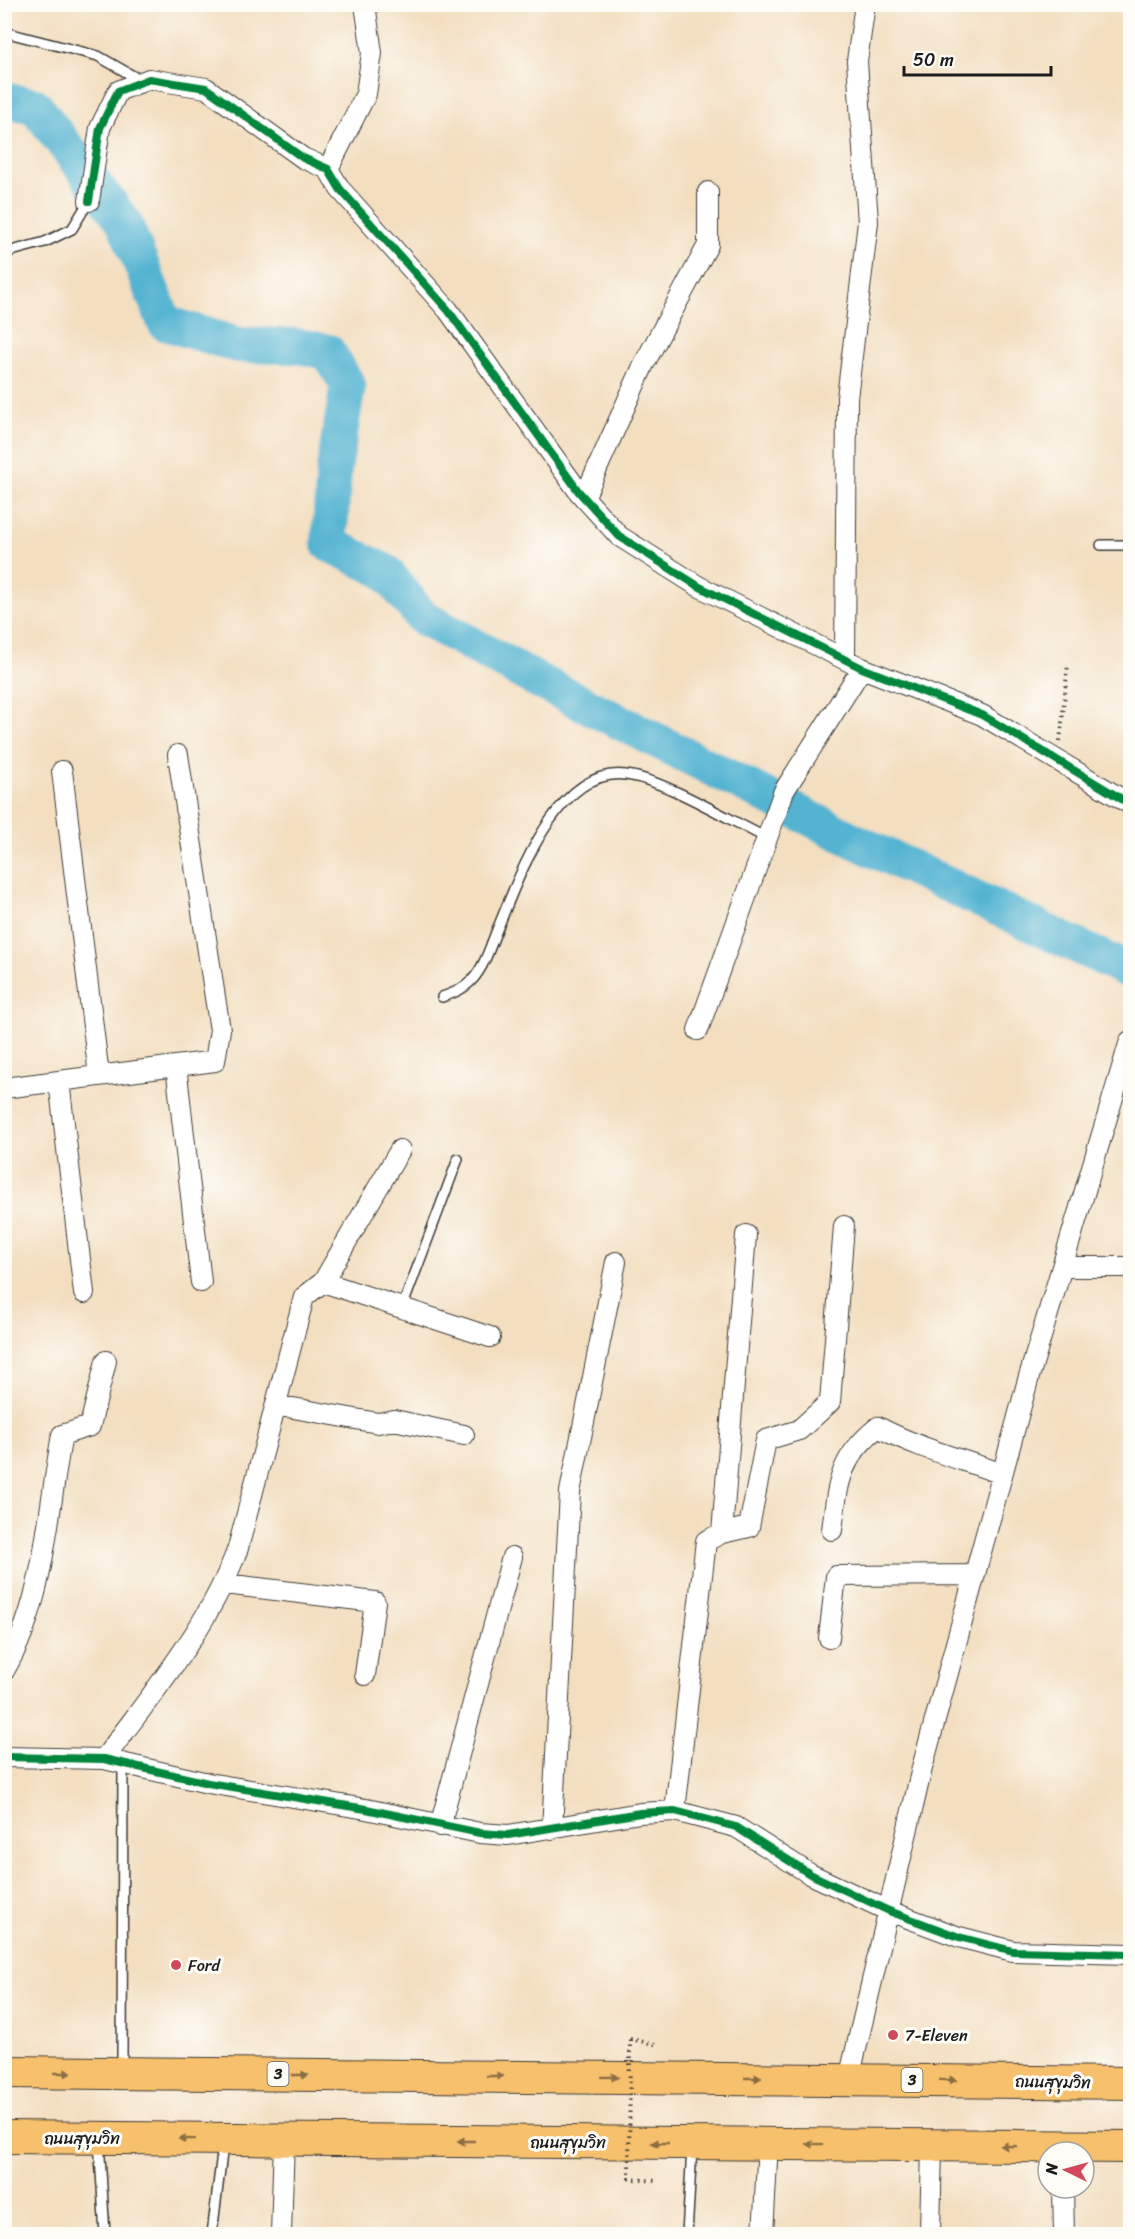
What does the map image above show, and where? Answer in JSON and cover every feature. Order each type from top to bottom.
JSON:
[{"type":"highway","name":"ถนนสุขุมวิท","points":[[4,2072],[1131,2083]]},
{"type":"highway","name":"ถนนสุขุมวิท","points":[[4,2137],[932,2145],[1036,2148]]},
{"type":"highway","name":"ถนนสุขุมวิท","points":[[1096,2148],[1131,2147]]},
{"type":"street","points":[[328,169],[366,94],[372,53],[365,4]]},
{"type":"street","points":[[844,658],[847,398],[868,222],[857,61],[865,4]]},
{"type":"street","points":[[89,201],[100,128],[118,91],[149,79],[206,88],[303,158],[328,169],[340,189],[448,310],[584,498],[619,536],[698,586],[862,668],[982,715],[1131,804]]},
{"type":"street","points":[[584,498],[644,364],[708,245],[708,192]]},
{"type":"street","points":[[698,1029],[784,790],[862,668]]},
{"type":"street","points":[[4,1088],[216,1061],[219,1030],[178,755]]},
{"type":"street","points":[[62,771],[99,1076]]},
{"type":"street","points":[[849,2079],[922,1768],[1002,1474],[1131,1041]]},
{"type":"street","points":[[176,1066],[201,1282]]},
{"type":"street","points":[[59,1081],[84,1293]]},
{"type":"street","points":[[114,1761],[225,1584],[238,1548],[304,1297],[323,1282],[400,1150]]},
{"type":"street","points":[[675,1811],[706,1541],[722,1533],[749,1527],[766,1440],[799,1430],[830,1402],[844,1226]]},
{"type":"street","points":[[722,1533],[746,1235]]},
{"type":"street","points":[[552,1829],[570,1492],[616,1262]]},
{"type":"street","points":[[1062,1267],[1131,1267]]},
{"type":"street","points":[[323,1282],[401,1310],[490,1337]]},
{"type":"street","points":[[4,1671],[25,1630],[33,1601],[55,1493],[62,1434],[90,1426],[106,1361]]},
{"type":"street","points":[[276,1406],[378,1423],[394,1420],[464,1435]]},
{"type":"street","points":[[832,1530],[838,1479],[857,1444],[878,1427],[911,1444],[1002,1474]]},
{"type":"street","points":[[440,1826],[513,1557]]},
{"type":"street","points":[[829,1638],[836,1576],[975,1575]]},
{"type":"street","points":[[225,1584],[375,1602],[365,1675]]},
{"type":"street","points":[[4,1757],[114,1761],[208,1783],[366,1809],[440,1826],[508,1835],[640,1813],[675,1811],[736,1827],[810,1874],[889,1911],[959,1937],[1013,1951],[1131,1954]]},
{"type":"street","points":[[281,2235],[284,2140]]},
{"type":"street","points":[[763,2235],[768,2144]]},
{"type":"street","points":[[930,2235],[932,2145]]},
{"type":"street","points":[[1063,2200],[1064,2235]]},
{"type":"lane","points":[[4,32],[98,56],[142,82]]},
{"type":"lane","points":[[4,253],[45,242],[72,229],[89,201]]},
{"type":"lane","points":[[1101,545],[1131,545]]},
{"type":"lane","points":[[442,997],[459,991],[473,979],[483,962],[517,881],[564,801],[585,785],[601,777],[624,774],[650,781],[767,838]]},
{"type":"lane","points":[[401,1310],[458,1159]]},
{"type":"lane","points":[[114,1761],[122,2073]]},
{"type":"lane","points":[[99,2138],[105,2235]]},
{"type":"lane","points":[[212,2235],[224,2139]]},
{"type":"lane","points":[[687,2235],[692,2143]]},
{"type":"path","points":[[1058,761],[1068,664]]},
{"type":"path","points":[[655,2044],[630,2039],[629,2180],[658,2181]]},
{"type":"waterway","points":[[4,100],[35,106],[124,222],[165,323],[238,345],[298,346],[328,352],[348,385],[334,469],[329,544],[386,572],[422,617],[529,676],[855,841],[1130,971]]},
{"type":"cycle path","points":[[89,201],[100,128],[118,91],[149,79],[206,88],[303,158],[328,169],[340,189],[448,310],[579,492],[619,536],[698,586],[862,668],[982,715],[1130,804]]},
{"type":"cycle path","points":[[4,1757],[104,1759],[208,1783],[366,1809],[480,1833],[508,1835],[640,1813],[675,1811],[736,1827],[810,1874],[889,1911],[959,1937],[1013,1951],[1130,1954]]},
{"type":"place","name":"Ford","points":[[176,1965]]},
{"type":"place","name":"7-Eleven","points":[[893,2035]]}]
